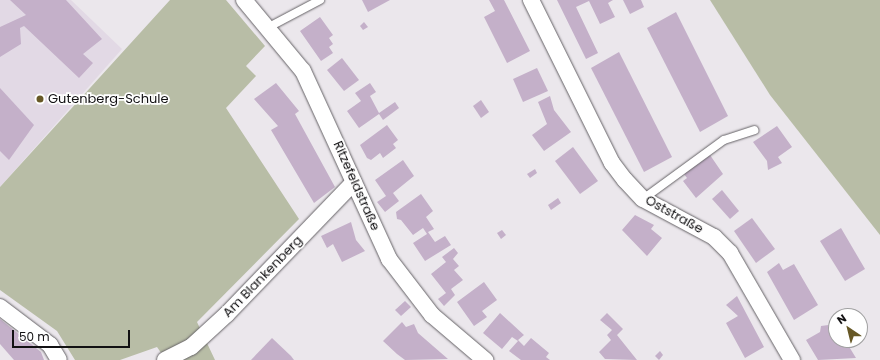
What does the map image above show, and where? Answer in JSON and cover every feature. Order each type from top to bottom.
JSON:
[{"type":"street","name":"Ritzefeldstraße","points":[[244,0],[303,71],[389,259],[410,290],[432,315],[485,360]]},
{"type":"street","name":"Oststraße","points":[[531,0],[612,163],[643,199],[714,237],[730,253],[792,360]]},
{"type":"street","name":"Am Blankenberg","points":[[165,360],[192,347],[227,314],[353,183]]},
{"type":"street","points":[[0,307],[50,345],[59,360]]},
{"type":"lane","points":[[267,28],[320,0]]},
{"type":"lane","points":[[643,199],[724,140],[754,130]]},
{"type":"shaded area","name":"Gutenberg-Schule","points":[[0,0],[71,0],[122,49],[0,187]]},
{"type":"green space","points":[[170,0],[226,0],[265,46],[246,66],[256,76],[226,108],[299,219],[197,322],[215,360],[166,360],[157,347],[120,360],[75,360],[57,331],[0,290],[0,187]]},
{"type":"green space","points":[[710,0],[880,0],[880,235],[770,95]]},
{"type":"building","points":[[10,0],[66,0],[102,39],[83,54],[93,63],[79,78],[24,26],[20,28],[21,44],[0,57],[0,27],[26,15]]},
{"type":"building","points":[[362,0],[390,0],[368,12]]},
{"type":"building","points":[[489,0],[504,0],[530,51],[507,63],[484,17],[495,11]]},
{"type":"building","points":[[557,0],[613,0],[608,3],[615,17],[600,24],[589,1],[576,7],[598,53],[586,59]]},
{"type":"building","points":[[623,0],[641,0],[644,7],[630,14]]},
{"type":"building","points":[[676,12],[728,116],[700,132],[647,28]]},
{"type":"building","points":[[320,17],[333,35],[329,38],[333,44],[329,47],[333,53],[321,61],[300,31]]},
{"type":"building","points":[[364,22],[368,27],[363,30],[360,26]]},
{"type":"building","points":[[619,52],[672,157],[644,172],[591,68]]},
{"type":"building","points":[[342,58],[359,80],[344,91],[327,70]]},
{"type":"building","points":[[537,68],[548,91],[523,102],[513,79]]},
{"type":"building","points":[[276,83],[299,111],[295,114],[335,187],[314,203],[271,130],[278,126],[254,99]]},
{"type":"building","points":[[370,83],[376,92],[370,96],[379,113],[395,102],[399,108],[383,120],[379,114],[359,128],[347,111],[361,101],[355,93]]},
{"type":"building","points":[[0,88],[34,125],[9,160],[0,151]]},
{"type":"building","points":[[550,96],[554,110],[571,132],[544,151],[532,135],[547,124],[538,102]]},
{"type":"building","points":[[481,100],[489,112],[481,118],[473,106]]},
{"type":"building","points":[[387,125],[398,140],[393,144],[396,148],[383,158],[380,153],[371,160],[367,158],[360,145]]},
{"type":"building","points":[[777,126],[792,147],[778,157],[782,163],[768,170],[767,161],[753,142]]},
{"type":"building","points":[[573,147],[598,181],[580,194],[555,161]]},
{"type":"building","points":[[710,155],[723,174],[696,198],[683,181],[687,178],[684,174]]},
{"type":"building","points":[[403,160],[414,176],[393,193],[399,201],[385,212],[377,202],[386,196],[375,180]]},
{"type":"building","points":[[535,169],[537,173],[530,178],[527,174]]},
{"type":"building","points":[[722,190],[739,211],[730,219],[712,199]]},
{"type":"building","points":[[421,194],[433,211],[426,217],[434,229],[428,232],[435,242],[445,236],[451,245],[425,261],[413,243],[427,234],[423,228],[413,235],[401,220],[397,219],[396,212]]},
{"type":"building","points":[[558,198],[561,203],[551,210],[548,205]]},
{"type":"building","points":[[635,215],[654,225],[651,229],[662,238],[647,256],[622,230]]},
{"type":"building","points":[[752,218],[775,249],[756,263],[734,231]]},
{"type":"building","points":[[351,222],[356,240],[365,251],[342,262],[333,244],[327,248],[321,236]]},
{"type":"building","points":[[841,228],[865,269],[845,281],[820,241]]},
{"type":"building","points":[[502,230],[506,235],[501,239],[497,233]]},
{"type":"building","points":[[454,248],[458,253],[453,259],[459,266],[454,270],[463,280],[451,289],[455,295],[444,306],[438,299],[446,293],[431,274],[446,262],[442,257]]},
{"type":"building","points":[[779,263],[783,270],[794,264],[818,305],[794,320],[767,272]]},
{"type":"building","points":[[484,282],[497,300],[482,311],[487,317],[474,326],[457,302]]},
{"type":"building","points":[[737,296],[764,347],[745,358],[726,323],[738,316],[726,305]]},
{"type":"building","points":[[405,301],[411,307],[401,316],[395,310]]},
{"type":"building","points":[[500,313],[524,335],[518,340],[524,346],[531,338],[549,353],[546,357],[550,360],[521,360],[509,351],[518,341],[512,337],[502,349],[483,333]]},
{"type":"building","points":[[607,313],[623,329],[617,335],[637,360],[605,359],[599,352],[611,340],[607,335],[612,330],[600,320]]},
{"type":"building","points":[[0,319],[41,352],[44,360],[14,360],[0,344]]},
{"type":"building","points":[[402,322],[406,327],[414,324],[418,333],[448,359],[405,360],[397,354],[383,341]]},
{"type":"building","points":[[828,325],[828,348],[850,348],[856,358],[818,360],[806,340],[820,332],[821,326]]},
{"type":"building","points":[[272,338],[291,356],[294,360],[251,360]]},
{"type":"building","points":[[660,351],[663,355],[659,360],[655,356]]},
{"type":"place","name":"Gutenberg-Schule","points":[[40,99]]}]
